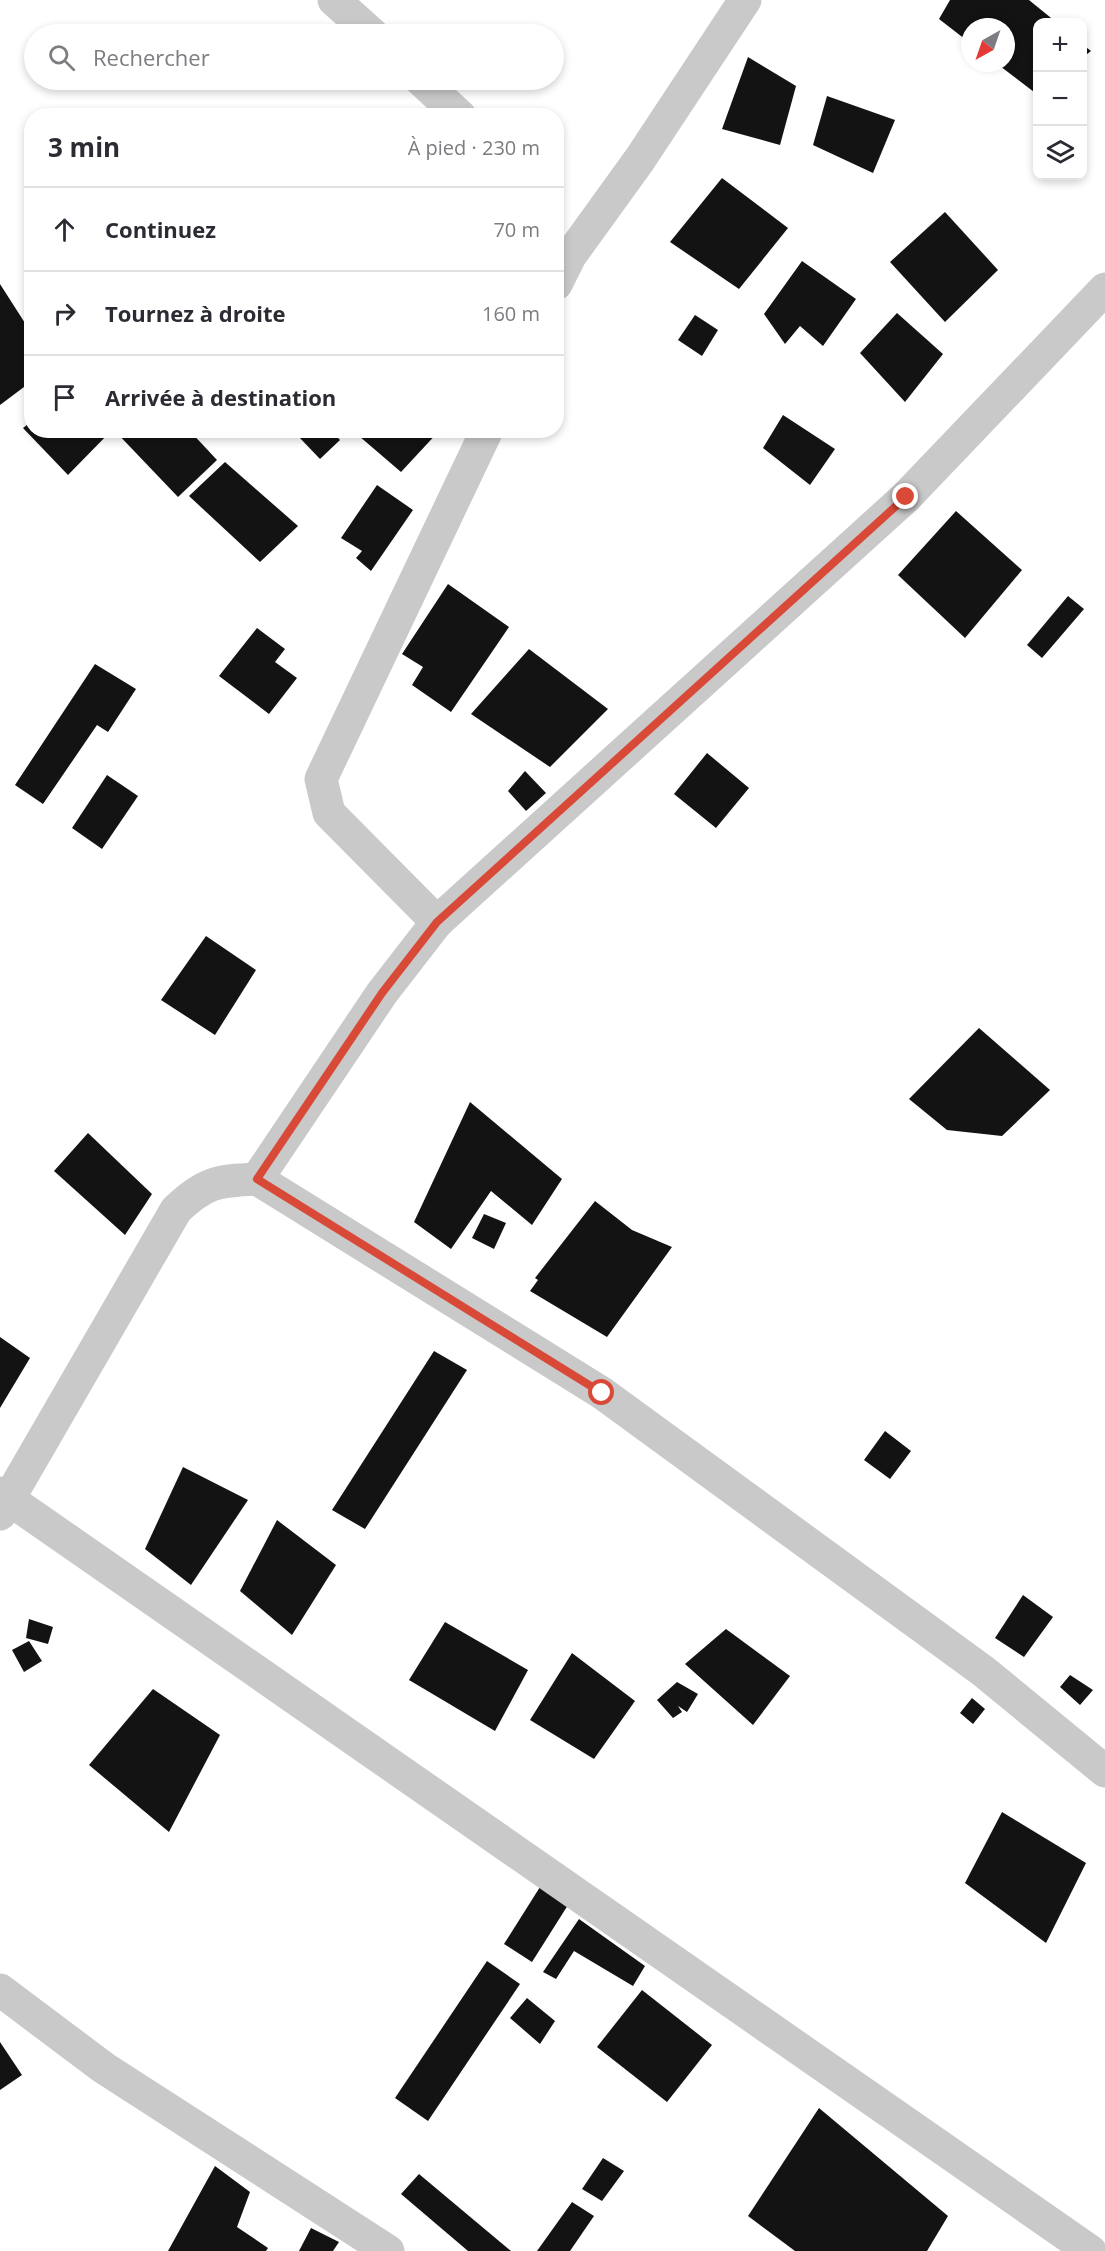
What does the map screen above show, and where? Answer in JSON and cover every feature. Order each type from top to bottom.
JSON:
[{"type":"street","points":[[334,0],[361,24]]},
{"type":"street","points":[[564,256],[639,159],[745,0]]},
{"type":"street","points":[[432,90],[451,108]]},
{"type":"street","points":[[257,1179],[382,993],[437,922],[906,497],[1105,289]]},
{"type":"street","points":[[437,922],[329,813],[321,779],[483,438]]},
{"type":"street","points":[[1090,2251],[3,1503],[176,1210],[196,1191],[222,1181],[257,1179],[602,1393],[982,1671],[1105,1771]]},
{"type":"street","points":[[0,1990],[104,2068],[388,2251]]},
{"type":"building","points":[[950,0],[1029,0],[1051,18],[1033,18],[1033,91],[1008,72],[1015,72],[1015,18],[961,18],[961,36],[939,19]]},
{"type":"building","points":[[748,57],[796,86],[780,145],[722,129]]},
{"type":"building","points":[[827,96],[895,120],[873,173],[813,145]]},
{"type":"building","points":[[722,178],[788,228],[739,289],[670,242]]},
{"type":"building","points":[[945,212],[998,270],[945,322],[890,262]]},
{"type":"building","points":[[802,261],[856,299],[823,346],[800,326],[785,344],[764,314]]},
{"type":"building","points":[[0,284],[24,322],[24,387],[0,405]]},
{"type":"building","points":[[897,313],[943,354],[905,402],[860,353]]},
{"type":"building","points":[[695,315],[718,330],[702,356],[678,340]]},
{"type":"building","points":[[783,415],[835,449],[810,485],[763,448]]},
{"type":"building","points":[[33,438],[104,438],[68,475]]},
{"type":"building","points":[[122,438],[196,438],[217,460],[178,497]]},
{"type":"building","points":[[300,438],[338,438],[340,440],[320,459]]},
{"type":"building","points":[[361,438],[433,438],[401,472]]},
{"type":"building","points":[[225,462],[298,526],[260,562],[189,496]]},
{"type":"building","points":[[377,485],[413,510],[371,571],[356,558],[362,551],[341,538]]},
{"type":"building","points":[[956,511],[1022,570],[965,638],[898,575]]},
{"type":"building","points":[[448,584],[509,627],[451,712],[412,685],[423,667],[402,654]]},
{"type":"building","points":[[1068,596],[1084,609],[1042,658],[1027,645]]},
{"type":"building","points":[[257,628],[285,649],[275,662],[297,678],[269,714],[219,676]]},
{"type":"building","points":[[529,649],[608,709],[550,767],[471,714]]},
{"type":"building","points":[[95,664],[136,689],[108,732],[97,725],[43,804],[15,785]]},
{"type":"building","points":[[707,753],[749,788],[716,828],[674,794]]},
{"type":"building","points":[[525,771],[546,793],[526,811],[508,791]]},
{"type":"building","points":[[107,775],[138,796],[102,849],[72,828]]},
{"type":"building","points":[[206,936],[256,970],[215,1035],[161,1000]]},
{"type":"building","points":[[979,1028],[1050,1090],[1002,1136],[947,1130],[909,1099]]},
{"type":"building","points":[[470,1102],[562,1179],[532,1225],[491,1191],[451,1249],[414,1222]]},
{"type":"building","points":[[88,1133],[152,1194],[125,1235],[54,1171]]},
{"type":"building","points":[[595,1201],[632,1230],[672,1247],[607,1337],[530,1291],[538,1280],[535,1278]]},
{"type":"building","points":[[484,1214],[506,1223],[494,1249],[472,1238]]},
{"type":"building","points":[[0,1337],[30,1358],[0,1408]]},
{"type":"building","points":[[434,1351],[467,1370],[365,1529],[332,1510]]},
{"type":"building","points":[[885,1431],[911,1451],[890,1479],[864,1460]]},
{"type":"building","points":[[183,1467],[248,1500],[191,1585],[145,1549]]},
{"type":"building","points":[[277,1520],[336,1565],[292,1635],[240,1591]]},
{"type":"building","points":[[1023,1595],[1053,1617],[1024,1657],[995,1638]]},
{"type":"building","points":[[29,1619],[53,1627],[48,1644],[26,1638]]},
{"type":"building","points":[[445,1622],[528,1670],[495,1731],[409,1680]]},
{"type":"building","points":[[726,1629],[790,1676],[753,1725],[685,1664]]},
{"type":"building","points":[[29,1641],[42,1661],[24,1672],[12,1650]]},
{"type":"building","points":[[572,1653],[635,1701],[594,1759],[530,1720]]},
{"type":"building","points":[[1070,1675],[1093,1690],[1080,1705],[1060,1687]]},
{"type":"building","points":[[677,1682],[698,1694],[687,1712],[678,1706],[682,1712],[673,1718],[657,1700]]},
{"type":"building","points":[[153,1689],[220,1735],[169,1832],[89,1765]]},
{"type":"building","points":[[972,1698],[985,1709],[973,1724],[960,1713]]},
{"type":"building","points":[[1002,1812],[1086,1863],[1046,1943],[965,1883]]},
{"type":"building","points":[[540,1887],[568,1905],[532,1962],[504,1944]]},
{"type":"building","points":[[579,1919],[645,1966],[633,1986],[574,1951],[556,1979],[543,1972]]},
{"type":"building","points":[[487,1961],[520,1984],[428,2121],[395,2098]]},
{"type":"building","points":[[642,1990],[712,2045],[667,2102],[597,2047]]},
{"type":"building","points":[[527,1998],[555,2021],[540,2044],[510,2018]]},
{"type":"building","points":[[0,2042],[22,2075],[0,2090]]},
{"type":"building","points":[[819,2108],[948,2216],[927,2251],[795,2251],[748,2216]]},
{"type":"building","points":[[603,2158],[624,2171],[602,2201],[582,2189]]},
{"type":"building","points":[[215,2166],[250,2192],[237,2227],[268,2248],[266,2251],[168,2251]]},
{"type":"building","points":[[419,2174],[511,2251],[468,2251],[401,2194]]},
{"type":"building","points":[[572,2202],[594,2216],[570,2251],[537,2251]]},
{"type":"building","points":[[311,2228],[339,2242],[333,2251],[299,2251]]},
{"type":"route","points":[[602,1393],[257,1179],[382,993],[437,922],[906,497]]}]
